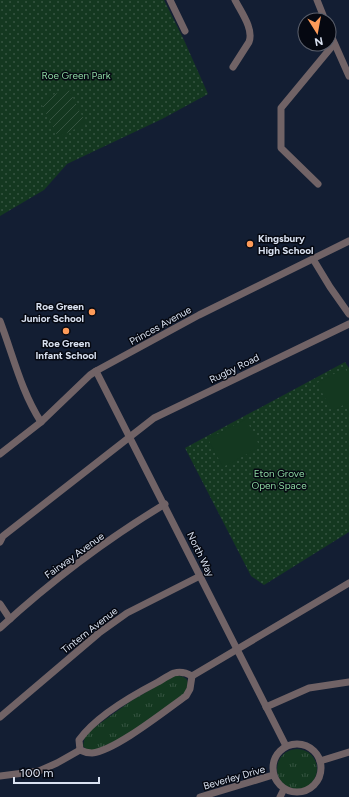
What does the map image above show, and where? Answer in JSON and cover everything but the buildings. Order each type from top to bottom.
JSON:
[{"type":"street","points":[[170,0],[184,31]]},
{"type":"street","points":[[233,67],[250,38],[249,29],[235,0]]},
{"type":"street","points":[[317,0],[322,12]]},
{"type":"street","points":[[337,50],[349,76]]},
{"type":"street","points":[[318,184],[281,148],[281,108],[327,52]]},
{"type":"street","name":"Princes Avenue","points":[[0,454],[41,422],[96,371],[199,315],[349,241]]},
{"type":"street","points":[[313,259],[349,314]]},
{"type":"street","points":[[0,321],[22,385],[41,422]]},
{"type":"street","name":"Rugby Road","points":[[0,542],[4,536],[154,418],[349,324]]},
{"type":"street","name":"North Way","points":[[96,371],[165,504],[286,746]]},
{"type":"street","name":"Fairway Avenue","points":[[0,628],[40,593],[135,522],[165,504]]},
{"type":"street","name":"Tintern Avenue","points":[[0,716],[99,633],[121,617],[200,576]]},
{"type":"street","points":[[192,676],[349,583]]},
{"type":"street","points":[[0,604],[10,619]]},
{"type":"street","points":[[80,750],[78,740],[83,733],[110,711],[175,673],[181,672],[192,676]]},
{"type":"street","points":[[0,776],[39,771],[80,750],[90,753],[103,750],[135,732],[186,696],[190,689],[192,676]]},
{"type":"street","points":[[266,707],[309,688],[349,682]]},
{"type":"street","points":[[280,797],[284,789],[296,792],[308,790],[314,785],[320,774],[320,761],[316,753],[306,745],[295,743],[286,746]]},
{"type":"street","name":"Beverley Drive","points":[[284,789],[277,783],[273,775],[272,763],[277,753],[286,746]]},
{"type":"street","points":[[320,761],[349,752]]},
{"type":"street","name":"Beverley Drive","points":[[200,797],[273,775]]},
{"type":"street","points":[[308,790],[312,797]]},
{"type":"green space","name":"Roe Green Park","points":[[0,0],[164,0],[208,94],[162,119],[67,164],[44,190],[0,216]]},
{"type":"green space","points":[[68,88],[86,124],[58,137],[40,101]]},
{"type":"green space","name":"Eton Grove Open Space","points":[[345,362],[349,368],[349,532],[264,585],[251,576],[185,448]]},
{"type":"green space","points":[[345,368],[349,376],[349,402],[332,411],[317,383]]},
{"type":"green space","points":[[246,419],[260,447],[223,467],[208,439]]},
{"type":"green space","points":[[174,676],[186,678],[188,683],[184,695],[122,738],[93,751],[87,750],[83,746],[85,736],[95,727],[131,701]]},
{"type":"green space","points":[[301,749],[308,752],[314,758],[317,769],[316,777],[308,786],[301,789],[293,789],[286,786],[278,777],[277,765],[280,758],[289,750]]},
{"type":"place","name":"Kingsbury High School","points":[[250,244]]},
{"type":"place","name":"Roe Green Junior School","points":[[92,312]]},
{"type":"place","name":"Roe Green Infant School","points":[[66,331]]}]
